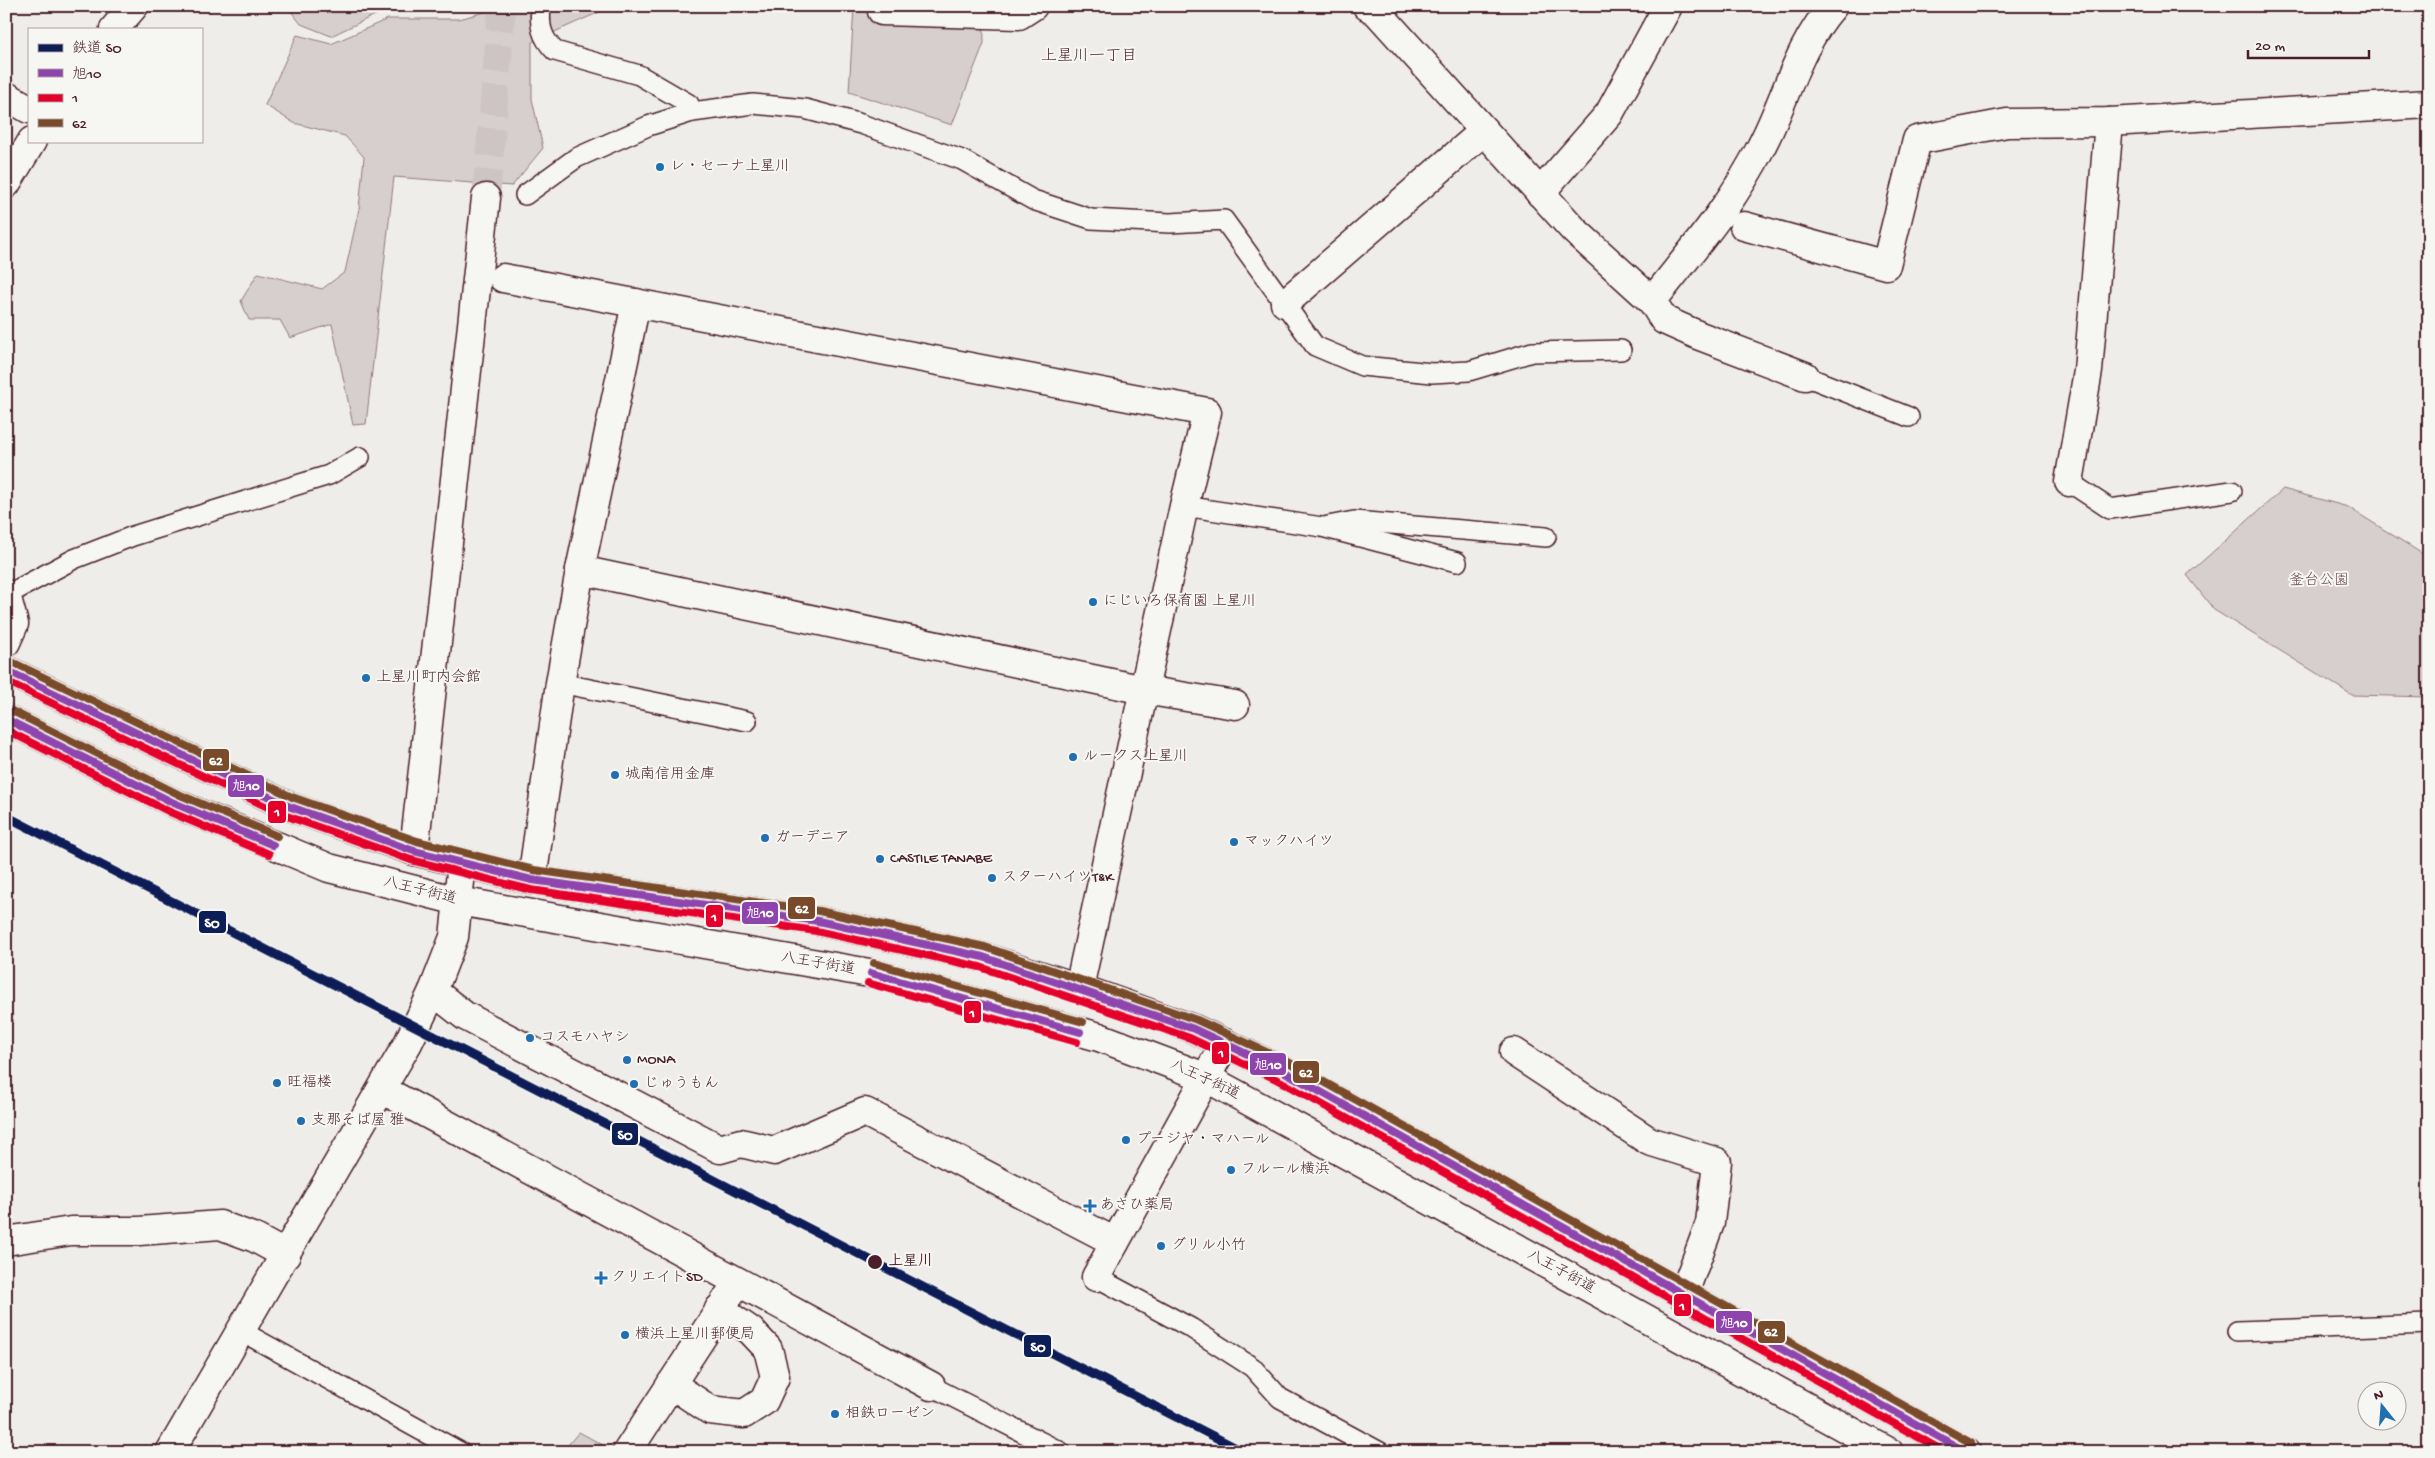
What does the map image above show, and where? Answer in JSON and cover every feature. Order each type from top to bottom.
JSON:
[{"type":"main road","points":[[115,28],[134,6]]},
{"type":"main road","points":[[882,11],[1018,15],[1033,6]]},
{"type":"main road","points":[[1367,6],[1377,12],[1574,230],[1652,301],[1664,320],[1700,336],[1805,376]]},
{"type":"main road","points":[[1540,193],[1609,114],[1668,6]]},
{"type":"main road","points":[[1652,301],[1718,219],[1763,145],[1788,80],[1822,19],[1833,6]]},
{"type":"main road","points":[[6,96],[28,108]]},
{"type":"main road","points":[[1744,226],[1886,265],[1917,140],[2007,123],[2108,122],[2429,104]]},
{"type":"main road","points":[[2069,482],[2088,370],[2108,122]]},
{"type":"main road","points":[[1285,303],[1484,131]]},
{"type":"main road","points":[[6,184],[31,142]]},
{"type":"main road","points":[[414,850],[486,198]]},
{"type":"main road","points":[[503,278],[1207,412],[1184,506],[1079,988]]},
{"type":"main road","points":[[532,880],[560,683],[580,570],[636,303]]},
{"type":"main road","points":[[580,570],[1144,690],[1235,705]]},
{"type":"main road","points":[[6,642],[14,624],[7,595]]},
{"type":"main road","points":[[6,670],[288,806],[414,850],[532,880],[818,921],[983,957],[1079,988],[1194,1029],[1285,1072],[1966,1452]]},
{"type":"main road","name":"八王子街道","points":[[6,719],[174,803],[329,868],[458,901],[875,974],[1099,1037],[1205,1077],[1889,1452]]},
{"type":"main road","points":[[170,1452],[383,1090],[433,991],[454,937],[462,862]]},
{"type":"main road","points":[[433,991],[465,1016],[720,1149],[741,1143],[774,1151],[866,1112],[1115,1242]]},
{"type":"main road","points":[[1096,1277],[1224,1043]]},
{"type":"main road","points":[[1514,1052],[1649,1141],[1717,1162],[1710,1223],[1684,1296]]},
{"type":"main road","points":[[383,1090],[931,1386]]},
{"type":"main road","points":[[6,1241],[72,1231],[139,1231],[220,1225],[255,1238],[286,1255]]},
{"type":"main road","points":[[627,1452],[738,1281]]},
{"type":"main road","points":[[671,1384],[710,1410],[744,1414],[764,1401],[775,1377],[768,1349],[751,1331],[719,1309]]},
{"type":"lane","points":[[541,6],[539,24],[545,41],[555,51],[639,75],[689,104],[692,112]]},
{"type":"lane","points":[[526,195],[576,158],[648,126],[692,112],[753,104],[804,109],[861,124],[962,160],[1033,200],[1091,219],[1170,223],[1224,220],[1315,346],[1362,366],[1432,373],[1460,372],[1532,352],[1621,350]]},
{"type":"lane","points":[[1805,376],[1909,417]]},
{"type":"lane","points":[[7,595],[74,559],[133,536],[329,475],[360,457]]},
{"type":"lane","points":[[2069,482],[2110,509],[2232,491]]},
{"type":"lane","points":[[1184,506],[1322,527],[1457,562]]},
{"type":"lane","points":[[1322,527],[1354,521],[1546,537]]},
{"type":"lane","points":[[560,683],[746,721]]},
{"type":"lane","points":[[1096,1277],[1191,1328],[1252,1367],[1280,1398],[1380,1452]]},
{"type":"lane","points":[[2237,1331],[2429,1324]]},
{"type":"lane","points":[[241,1331],[460,1452]]},
{"type":"lane","points":[[931,1386],[1061,1452]]},
{"type":"green space","points":[[287,6],[394,6],[331,36],[301,24]]},
{"type":"green space","points":[[507,6],[613,6],[532,42],[532,99],[543,148],[512,186],[394,177],[366,424],[353,425],[332,324],[290,338],[280,320],[249,320],[241,301],[258,273],[322,289],[345,272],[359,209],[364,157],[345,136],[294,123],[265,105],[297,35],[331,44],[388,19],[459,19]]},
{"type":"green space","points":[[854,6],[983,6],[984,43],[952,125],[849,92]]},
{"type":"green space","name":"釜台公園","points":[[2283,489],[2348,507],[2429,558],[2429,697],[2352,695],[2214,610],[2187,575]]},
{"type":"green space","points":[[579,1432],[614,1451],[614,1452],[562,1452]]},
{"type":"tunnel","points":[[486,198],[502,6]]},
{"type":"rail line","name":"SO","points":[[6,816],[1244,1452]]},
{"type":"transit line","name":"62","points":[[10,661],[292,797],[417,841],[534,870],[819,911],[985,947],[1197,1020],[1290,1063],[1971,1443]]},
{"type":"transit line","name":"旭10","points":[[6,670],[288,806],[414,851],[532,880],[818,921],[983,957],[1194,1029],[1285,1072],[1966,1452]]},
{"type":"transit line","name":"1","points":[[6,681],[284,815],[411,860],[531,890],[816,931],[980,967],[1190,1038],[1280,1081],[1945,1452]]},
{"type":"transit line","name":"62","points":[[10,710],[178,794],[277,836]]},
{"type":"transit line","name":"旭10","points":[[6,719],[174,803],[273,845]]},
{"type":"transit line","name":"1","points":[[6,730],[170,812],[269,854]]},
{"type":"transit line","name":"62","points":[[874,963],[1083,1022]]},
{"type":"transit line","name":"旭10","points":[[871,973],[1080,1032]]},
{"type":"transit line","name":"1","points":[[868,983],[1077,1042]]},
{"type":"place","name":"レ・セーナ上星川","points":[[660,167]]},
{"type":"place","name":"にじいろ保育園 上星川","points":[[1093,602]]},
{"type":"place","name":"上星川町内会館","points":[[366,678]]},
{"type":"place","name":"ルークス上星川","points":[[1073,757]]},
{"type":"place","name":"城南信用金庫","points":[[615,775]]},
{"type":"place","name":"ガーデニア","points":[[765,838]]},
{"type":"place","name":"マックハイツ","points":[[1234,842]]},
{"type":"place","name":"CASTILE TANABE","points":[[880,859]]},
{"type":"place","name":"スターハイツT&K","points":[[992,878]]},
{"type":"place","name":"コスモハヤシ","points":[[530,1038]]},
{"type":"place","name":"MONA","points":[[627,1060]]},
{"type":"place","name":"旺福楼","points":[[277,1083]]},
{"type":"place","name":"じゅうもん","points":[[634,1084]]},
{"type":"place","name":"支那そば屋 雅","points":[[301,1121]]},
{"type":"place","name":"プージヤ・マハール","points":[[1126,1140]]},
{"type":"place","name":"フルール横浜","points":[[1231,1170]]},
{"type":"place","name":"あさひ薬局","points":[[1090,1206]]},
{"type":"place","name":"グリル小竹","points":[[1161,1246]]},
{"type":"place","name":"上星川","points":[[875,1262]]},
{"type":"place","name":"クリエイトSD","points":[[601,1278]]},
{"type":"place","name":"横浜上星川郵便局","points":[[625,1335]]},
{"type":"place","name":"相鉄ローゼン","points":[[835,1414]]},
{"type":"district","name":"上星川一丁目","points":[[1089,57]]}]
